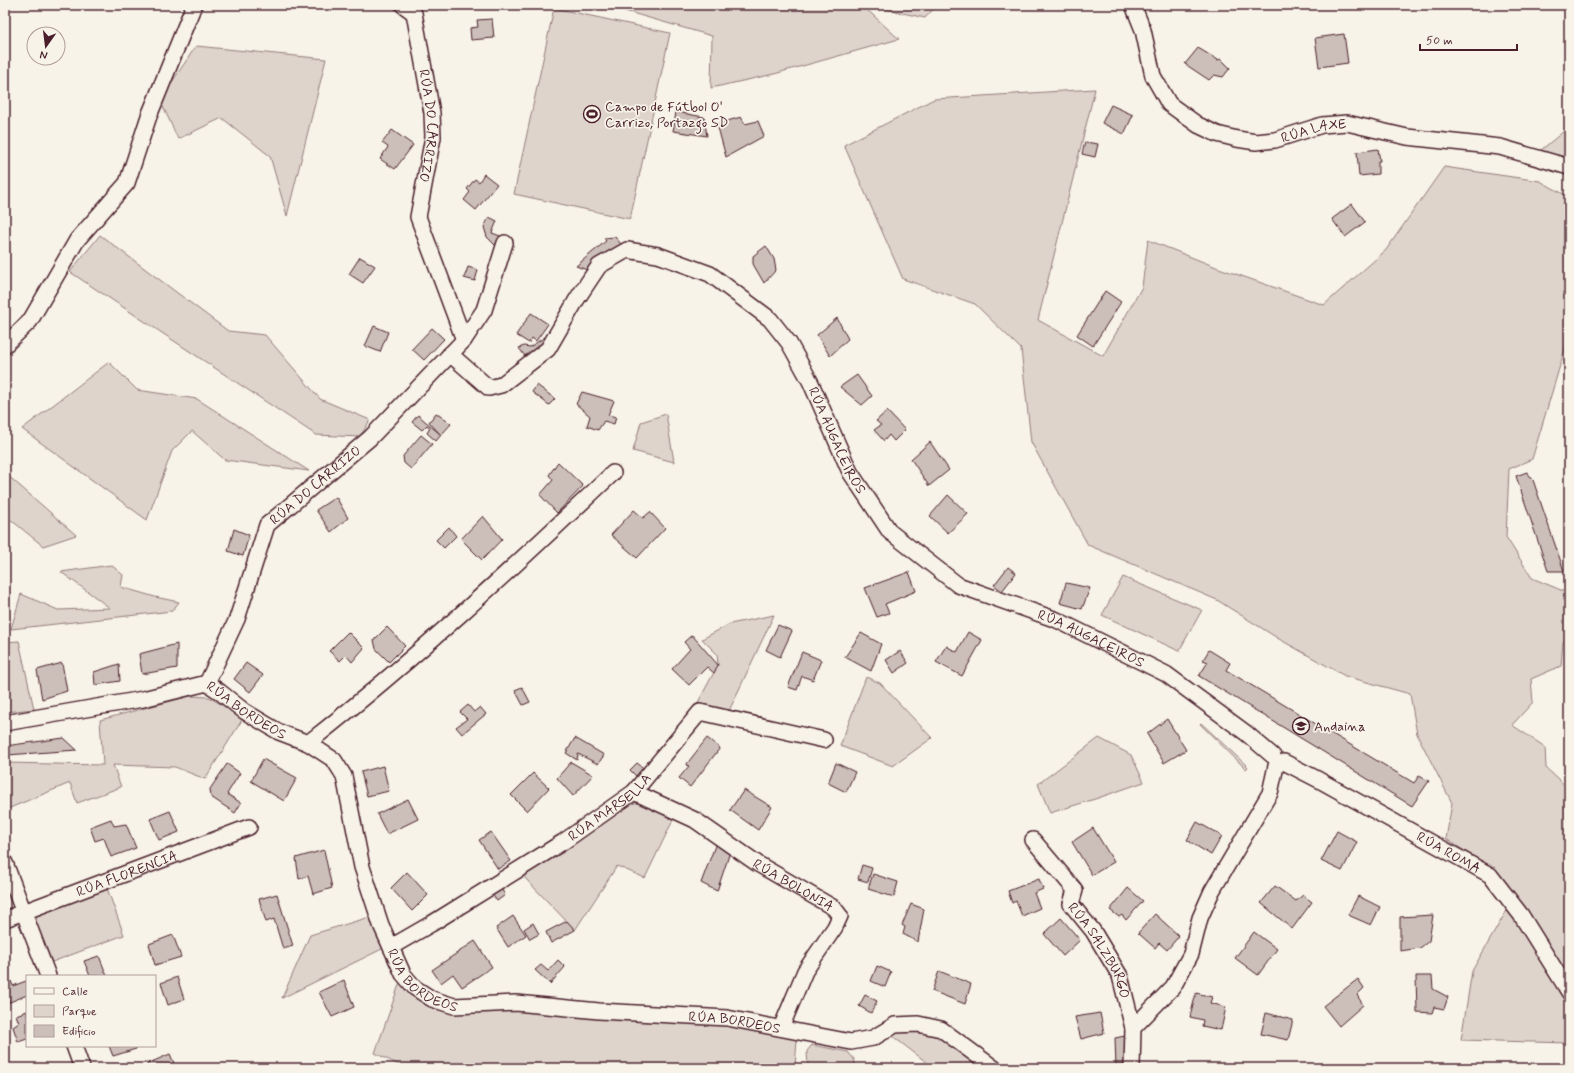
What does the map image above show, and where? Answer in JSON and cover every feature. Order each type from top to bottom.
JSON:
[{"type":"street","points":[[5,345],[30,321],[77,240],[127,183],[149,116],[194,5]]},
{"type":"street","name":"RÚA DO CARRIZO","points":[[403,5],[414,13],[432,113],[433,137],[418,217],[464,340]]},
{"type":"street","name":"RÚA LAXE","points":[[1133,5],[1143,30],[1153,76],[1170,104],[1198,125],[1217,134],[1256,142],[1276,140],[1322,125],[1347,123],[1407,137],[1500,147],[1569,167]]},
{"type":"street","name":"RÚA DO CARRIZO","points":[[207,683],[237,619],[268,525],[370,438],[464,340],[484,310],[505,243]]},
{"type":"street","name":"RÚA AUGACEIROS","points":[[450,354],[489,388],[501,385],[548,349],[576,299],[599,266],[626,250],[658,255],[710,274],[770,319],[789,343],[810,381],[850,472],[890,532],[958,585],[1057,620],[1166,674],[1246,733],[1278,761]]},
{"type":"street","points":[[308,744],[428,645],[522,560],[613,473]]},
{"type":"street","name":"RÚA BORDEOS","points":[[5,723],[129,702],[207,683],[244,711],[279,732],[308,744],[334,760],[344,776],[362,867],[381,925],[403,974],[415,988],[432,999],[454,1006],[516,1003],[727,1018],[851,1042],[873,1038],[895,1025],[918,1024],[941,1029],[994,1068]]},
{"type":"street","name":"RÚA MARSELLA","points":[[391,947],[431,924],[563,842],[634,792],[700,712],[824,740]]},
{"type":"street","points":[[1132,1068],[1133,1028],[1173,987],[1191,954],[1200,918],[1212,891],[1270,793],[1278,761]]},
{"type":"street","name":"RÚA ROMA","points":[[1278,761],[1320,780],[1490,875],[1521,915],[1569,992]]},
{"type":"street","name":"RÚA BOLONIA","points":[[634,792],[695,820],[758,864],[834,908],[840,916],[835,927],[805,971],[781,1028]]},
{"type":"street","name":"RÚA FLORENCIA","points":[[5,919],[249,827]]},
{"type":"street","name":"RÚA SALZBURGO","points":[[1033,840],[1074,890],[1071,904],[1093,931],[1120,976],[1133,1028]]},
{"type":"street","points":[[5,863],[48,975]]},
{"type":"street","points":[[74,1047],[82,1068]]},
{"type":"green space","points":[[604,5],[862,5],[899,39],[774,74],[711,88],[712,36]]},
{"type":"green space","points":[[867,5],[937,5],[925,18]]},
{"type":"green space","name":"Campo de Fútbol O' Carrizo, Portazgo SD","points":[[554,8],[670,33],[630,219],[514,194]]},
{"type":"green space","points":[[196,46],[326,59],[287,216],[270,156],[222,118],[178,139],[160,100]]},
{"type":"green space","points":[[1095,89],[1038,320],[1103,356],[1142,287],[1148,240],[1216,267],[1324,305],[1386,250],[1444,167],[1540,181],[1569,197],[1569,342],[1567,342],[1532,459],[1509,469],[1506,537],[1532,578],[1568,593],[1569,596],[1569,637],[1563,642],[1561,666],[1531,679],[1533,702],[1512,725],[1545,747],[1546,768],[1569,789],[1569,1043],[1461,1040],[1472,971],[1507,910],[1511,909],[1479,860],[1446,839],[1452,803],[1417,734],[1410,694],[1345,676],[1279,639],[1217,600],[1088,545],[1031,442],[1021,349],[975,304],[903,279],[844,145],[934,99]]},
{"type":"green space","points":[[1569,127],[1569,160],[1541,150]]},
{"type":"green space","points":[[100,235],[228,331],[265,335],[320,399],[370,420],[360,437],[316,435],[70,272]]},
{"type":"green space","points":[[109,362],[137,390],[197,399],[309,471],[225,460],[192,431],[172,451],[147,520],[22,429]]},
{"type":"green space","points":[[666,414],[674,462],[633,451],[641,422]]},
{"type":"green space","points":[[5,473],[76,535],[43,546],[5,515]]},
{"type":"green space","points":[[111,565],[123,575],[121,587],[179,602],[172,611],[11,629],[21,594],[58,610],[110,608],[61,572]]},
{"type":"green space","points":[[1123,577],[1202,610],[1179,651],[1102,615]]},
{"type":"green space","points":[[774,615],[728,713],[696,706],[718,665],[717,654],[702,639],[730,624]]},
{"type":"green space","points":[[19,641],[34,709],[5,712],[5,642]]},
{"type":"green space","points":[[866,677],[880,683],[932,738],[893,766],[840,746]]},
{"type":"green space","points":[[190,696],[209,697],[227,708],[242,720],[205,779],[175,767],[113,765],[121,787],[77,803],[70,783],[5,810],[5,763],[103,765],[100,720]]},
{"type":"green space","points":[[1201,723],[1248,767],[1246,769],[1200,724]]},
{"type":"green space","points":[[1099,738],[1131,755],[1144,782],[1050,813],[1038,784]]},
{"type":"green space","points":[[642,801],[675,816],[645,878],[617,866],[575,930],[522,875],[632,804]]},
{"type":"green space","points":[[107,888],[124,935],[52,962],[35,922],[39,915]]},
{"type":"green space","points":[[370,917],[384,948],[282,998],[310,935]]},
{"type":"green space","points":[[401,979],[416,995],[627,1020],[735,1026],[797,1039],[795,1068],[405,1068],[375,1053]]},
{"type":"green space","points":[[905,1031],[920,1031],[938,1034],[982,1068],[934,1068],[891,1035]]},
{"type":"green space","points":[[812,1045],[848,1052],[854,1059],[856,1068],[808,1068],[807,1051]]},
{"type":"building","points":[[492,19],[494,38],[471,40],[470,28],[478,27],[477,20]]},
{"type":"building","points":[[1344,34],[1348,63],[1319,67],[1315,38]]},
{"type":"building","points":[[1198,48],[1218,60],[1221,59],[1230,68],[1223,77],[1214,75],[1209,80],[1185,64]]},
{"type":"building","points":[[1111,105],[1133,115],[1124,134],[1102,123]]},
{"type":"building","points":[[676,112],[704,117],[707,136],[673,131]]},
{"type":"building","points":[[741,117],[745,124],[758,121],[764,136],[726,157],[717,124]]},
{"type":"building","points":[[392,130],[413,145],[395,169],[380,159],[388,147],[382,143]]},
{"type":"building","points":[[1085,142],[1098,144],[1095,157],[1082,154]]},
{"type":"building","points":[[1378,149],[1380,161],[1378,161],[1378,174],[1359,176],[1357,152]]},
{"type":"building","points":[[484,174],[497,184],[476,210],[464,200],[470,192],[467,189],[475,179],[479,182]]},
{"type":"building","points":[[1352,204],[1365,222],[1345,237],[1332,219]]},
{"type":"building","points":[[489,217],[497,221],[492,233],[503,237],[499,249],[487,237],[484,227]]},
{"type":"building","points":[[615,237],[621,244],[590,271],[576,266],[606,241],[604,238]]},
{"type":"building","points":[[766,246],[774,259],[776,270],[764,283],[753,264],[753,256]]},
{"type":"building","points":[[360,257],[375,266],[363,283],[349,274]]},
{"type":"building","points":[[468,267],[478,270],[475,281],[464,278]]},
{"type":"building","points":[[1105,291],[1121,302],[1093,346],[1077,335]]},
{"type":"building","points":[[531,313],[548,324],[536,341],[532,338],[529,343],[516,335]]},
{"type":"building","points":[[837,318],[848,339],[830,356],[817,335]]},
{"type":"building","points":[[374,326],[388,332],[380,352],[365,346]]},
{"type":"building","points":[[432,328],[444,339],[424,360],[412,349]]},
{"type":"building","points":[[545,337],[551,339],[527,359],[519,348],[524,346],[530,347]]},
{"type":"building","points":[[857,375],[872,396],[862,405],[840,387]]},
{"type":"building","points":[[537,385],[555,399],[549,405],[532,392]]},
{"type":"building","points":[[582,392],[614,401],[608,415],[616,417],[614,424],[604,421],[598,430],[587,426],[590,416],[576,404]]},
{"type":"building","points":[[887,411],[905,430],[894,441],[889,435],[884,441],[874,430],[881,425],[876,421]]},
{"type":"building","points":[[436,413],[451,424],[441,435],[429,422]]},
{"type":"building","points":[[418,415],[441,435],[436,441],[427,433],[430,428],[427,425],[422,430],[412,422]]},
{"type":"building","points":[[421,435],[432,444],[411,469],[404,463],[403,456]]},
{"type":"building","points":[[930,442],[949,470],[929,486],[911,459]]},
{"type":"building","points":[[558,462],[583,486],[557,513],[540,495],[553,480],[549,475]]},
{"type":"building","points":[[1527,472],[1533,480],[1564,571],[1548,571],[1516,476]]},
{"type":"building","points":[[948,495],[968,514],[948,533],[930,516]]},
{"type":"building","points":[[336,497],[348,518],[331,532],[316,510]]},
{"type":"building","points":[[634,510],[643,518],[650,512],[665,528],[637,558],[611,535]]},
{"type":"building","points":[[483,516],[502,539],[482,560],[461,539]]},
{"type":"building","points":[[449,527],[456,536],[444,548],[436,540]]},
{"type":"building","points":[[234,529],[249,535],[243,556],[228,551]]},
{"type":"building","points":[[1008,567],[1016,573],[1002,591],[994,585]]},
{"type":"building","points":[[909,572],[916,591],[885,604],[889,613],[877,617],[865,588]]},
{"type":"building","points":[[1066,583],[1090,588],[1082,609],[1060,603]]},
{"type":"building","points":[[778,625],[792,631],[780,657],[766,650]]},
{"type":"building","points":[[387,627],[405,646],[389,662],[376,649],[374,640]]},
{"type":"building","points":[[348,632],[364,648],[352,662],[346,655],[340,661],[329,651]]},
{"type":"building","points":[[968,632],[982,640],[962,676],[936,662],[946,646],[957,652]]},
{"type":"building","points":[[861,633],[881,644],[871,671],[845,657]]},
{"type":"building","points":[[692,635],[718,665],[714,673],[707,667],[689,685],[672,669],[690,649],[684,642]]},
{"type":"building","points":[[177,644],[177,668],[142,674],[139,654]]},
{"type":"building","name":"Andaina","points":[[1209,650],[1230,663],[1226,670],[1414,783],[1419,776],[1429,781],[1412,806],[1199,676],[1208,662],[1203,660]]},
{"type":"building","points":[[900,651],[908,663],[894,673],[886,660]]},
{"type":"building","points":[[802,652],[821,660],[813,680],[802,676],[797,690],[788,687]]},
{"type":"building","points":[[62,663],[67,691],[42,699],[37,670]]},
{"type":"building","points":[[246,663],[263,675],[250,692],[234,679]]},
{"type":"building","points":[[119,664],[120,681],[95,685],[94,672]]},
{"type":"building","points":[[522,687],[530,702],[523,705],[515,690]]},
{"type":"building","points":[[468,705],[474,712],[480,707],[486,714],[462,734],[456,727],[467,719],[460,712]]},
{"type":"building","points":[[1167,719],[1186,750],[1164,763],[1147,734]]},
{"type":"building","points":[[64,738],[77,750],[7,755],[5,750],[5,746]]},
{"type":"building","points":[[575,738],[604,755],[598,764],[578,754],[577,760],[566,753]]},
{"type":"building","points":[[707,738],[720,748],[690,787],[679,778],[689,766],[686,765]]},
{"type":"building","points":[[263,759],[297,778],[284,801],[251,781]]},
{"type":"building","points":[[571,762],[593,775],[573,796],[557,778]]},
{"type":"building","points":[[637,763],[646,770],[639,779],[630,770]]},
{"type":"building","points":[[836,763],[855,772],[846,792],[828,783]]},
{"type":"building","points":[[227,764],[240,773],[227,794],[241,803],[235,813],[211,797],[210,789]]},
{"type":"building","points":[[383,766],[389,791],[367,796],[361,772]]},
{"type":"building","points":[[533,773],[549,788],[527,811],[511,795]]},
{"type":"building","points":[[744,790],[772,807],[758,830],[730,810]]},
{"type":"building","points":[[408,799],[418,819],[387,834],[377,814]]},
{"type":"building","points":[[170,811],[179,832],[159,840],[150,819]]},
{"type":"building","points":[[111,819],[114,826],[126,824],[136,848],[111,857],[104,838],[95,841],[90,827]]},
{"type":"building","points":[[1197,822],[1222,836],[1211,855],[1187,840]]},
{"type":"building","points":[[1093,828],[1114,862],[1092,875],[1072,842]]},
{"type":"building","points":[[1337,831],[1357,842],[1342,871],[1321,861]]},
{"type":"building","points":[[491,832],[511,861],[498,869],[479,840]]},
{"type":"building","points":[[716,843],[730,852],[717,891],[701,883]]},
{"type":"building","points":[[324,850],[332,888],[313,894],[308,876],[299,879],[296,858]]},
{"type":"building","points":[[862,865],[872,868],[868,882],[858,879]]},
{"type":"building","points":[[407,872],[428,895],[412,911],[391,888]]},
{"type":"building","points":[[873,874],[898,882],[894,897],[868,889]]},
{"type":"building","points":[[1039,879],[1043,889],[1034,893],[1040,908],[1022,916],[1016,901],[1012,903],[1008,891]]},
{"type":"building","points":[[1275,886],[1296,901],[1303,895],[1312,902],[1292,929],[1261,903]]},
{"type":"building","points":[[500,887],[505,895],[497,901],[491,893]]},
{"type":"building","points":[[1128,888],[1143,901],[1126,920],[1122,915],[1119,917],[1110,910]]},
{"type":"building","points":[[277,894],[293,946],[283,949],[274,919],[266,922],[259,899]]},
{"type":"building","points":[[1358,896],[1380,907],[1371,925],[1348,915]]},
{"type":"building","points":[[911,904],[924,909],[918,942],[903,934],[905,927],[902,925]]},
{"type":"building","points":[[1155,914],[1179,936],[1167,950],[1159,943],[1155,948],[1138,933]]},
{"type":"building","points":[[1433,915],[1429,941],[1420,948],[1400,951],[1400,917]]},
{"type":"building","points":[[513,916],[526,935],[508,947],[496,928]]},
{"type":"building","points":[[1061,918],[1080,940],[1063,956],[1044,934]]},
{"type":"building","points":[[567,921],[575,930],[551,943],[546,932]]},
{"type":"building","points":[[533,923],[539,934],[530,939],[524,929]]},
{"type":"building","points":[[1254,932],[1277,949],[1258,975],[1235,958]]},
{"type":"building","points":[[173,935],[181,957],[155,965],[149,944]]},
{"type":"building","points":[[475,941],[492,967],[462,987],[453,974],[441,983],[432,970]]},
{"type":"building","points":[[99,956],[107,975],[90,975],[84,961]]},
{"type":"building","points":[[558,960],[565,967],[550,984],[535,970],[541,965],[548,971]]},
{"type":"building","points":[[5,966],[13,986],[26,981],[26,995],[5,1004]]},
{"type":"building","points":[[877,966],[891,972],[885,987],[871,981]]},
{"type":"building","points":[[939,971],[971,984],[965,1004],[932,991]]},
{"type":"building","points":[[1416,976],[1432,976],[1433,989],[1448,997],[1444,1009],[1434,1007],[1432,1013],[1417,1012]]},
{"type":"building","points":[[177,977],[184,999],[168,1005],[161,983]]},
{"type":"building","points":[[1358,979],[1364,988],[1357,995],[1363,1005],[1339,1026],[1323,1006]]},
{"type":"building","points":[[344,980],[354,1007],[332,1017],[319,992]]},
{"type":"building","points":[[1196,993],[1212,997],[1210,1003],[1226,1007],[1221,1030],[1202,1026],[1203,1020],[1190,1017]]},
{"type":"building","points":[[865,995],[877,1001],[871,1013],[859,1006]]},
{"type":"building","points":[[26,1011],[26,1039],[18,1042],[13,1027],[19,1023],[16,1015]]},
{"type":"building","points":[[1100,1013],[1104,1033],[1081,1039],[1075,1017]]},
{"type":"building","points":[[1266,1013],[1293,1020],[1288,1040],[1261,1034]]},
{"type":"building","points":[[1125,1036],[1127,1068],[1116,1068],[1115,1038]]},
{"type":"building","points":[[109,1047],[135,1047],[136,1049],[113,1056]]},
{"type":"building","points":[[170,1054],[176,1068],[149,1068],[147,1064]]},
{"type":"place","name":"Campo de Fútbol O' Carrizo, Portazgo SD","points":[[592,114]]},
{"type":"place","name":"Andaina","points":[[1301,726]]}]
